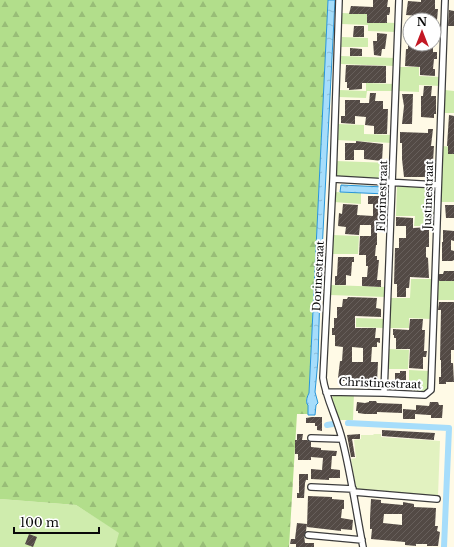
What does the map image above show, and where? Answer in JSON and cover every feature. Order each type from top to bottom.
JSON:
[{"type":"street","name":"Dorinestraat","points":[[339,0],[333,179],[323,378],[326,392],[342,439],[363,547]]},
{"type":"street","name":"Florinestraat","points":[[384,392],[399,0]]},
{"type":"street","name":"Justinestraat","points":[[431,390],[445,0]]},
{"type":"street","points":[[333,179],[438,184]]},
{"type":"street","name":"Christinestraat","points":[[326,392],[384,392],[425,395],[431,390]]},
{"type":"street","points":[[310,438],[342,439]]},
{"type":"street","points":[[311,487],[437,499]]},
{"type":"street","points":[[308,535],[362,540]]},
{"type":"green space","points":[[0,0],[328,0],[309,393],[307,397],[308,414],[297,414],[289,547],[115,547],[119,533],[76,505],[0,499]]},
{"type":"green space","points":[[342,13],[368,14],[368,22],[396,23],[396,32],[368,31],[368,25],[342,24]]},
{"type":"green space","points":[[342,37],[368,38],[368,47],[341,47]]},
{"type":"green space","points":[[341,56],[395,58],[395,66],[341,64]]},
{"type":"green space","points":[[399,67],[419,67],[419,76],[441,77],[441,86],[419,85],[419,92],[398,91]]},
{"type":"green space","points":[[366,83],[394,84],[394,91],[367,91],[366,98],[339,97],[339,90],[366,91]]},
{"type":"green space","points":[[445,90],[454,91],[454,113],[444,113]]},
{"type":"green space","points":[[337,124],[364,125],[364,134],[392,135],[392,143],[337,140]]},
{"type":"green space","points":[[442,146],[454,147],[454,202],[440,202]]},
{"type":"green space","points":[[336,161],[391,163],[390,178],[386,180],[337,177]]},
{"type":"green space","points":[[397,186],[434,187],[433,226],[414,226],[415,216],[396,216]]},
{"type":"green space","points":[[334,192],[361,193],[361,204],[334,202]]},
{"type":"green space","points":[[332,235],[359,236],[358,254],[331,254]]},
{"type":"green space","points":[[411,279],[433,279],[431,319],[409,318],[409,328],[389,328],[390,298],[410,298]]},
{"type":"green space","points":[[437,280],[454,280],[454,300],[436,300]]},
{"type":"green space","points":[[330,285],[386,287],[386,297],[330,295]]},
{"type":"green space","points":[[356,318],[385,319],[384,328],[356,327]]},
{"type":"green space","points":[[388,349],[409,350],[408,369],[387,369]]},
{"type":"green space","points":[[409,370],[429,371],[428,389],[425,391],[409,390]]},
{"type":"green space","points":[[335,393],[354,393],[353,420],[339,420],[333,405],[332,398]]},
{"type":"green space","points":[[381,434],[381,437],[440,441],[438,496],[356,488],[351,459],[356,458],[354,440],[361,439],[361,435]]},
{"type":"green space","points":[[0,499],[76,505],[120,533],[115,547],[0,547]]},
{"type":"water","points":[[328,0],[335,0],[320,290],[318,360],[315,392],[318,403],[316,405],[315,415],[308,415],[307,397],[309,393]]},
{"type":"water","points":[[341,185],[384,187],[387,189],[387,198],[386,194],[340,192]]},
{"type":"building","points":[[373,0],[388,0],[387,7],[390,7],[390,12],[389,15],[387,15],[387,23],[367,23],[367,14],[349,14],[351,6],[373,7]]},
{"type":"building","points":[[421,0],[435,0],[435,9],[438,9],[438,12],[406,12],[408,1],[421,2]]},
{"type":"building","points":[[449,10],[454,11],[454,26],[448,26]]},
{"type":"building","points":[[354,26],[364,26],[364,37],[353,37]]},
{"type":"building","points":[[377,33],[387,34],[385,49],[382,49],[381,56],[374,55],[373,41],[377,41]]},
{"type":"building","points":[[350,48],[362,49],[362,56],[350,56]]},
{"type":"building","points":[[406,52],[437,52],[437,59],[434,59],[433,69],[435,69],[435,76],[420,75],[420,67],[405,66]]},
{"type":"building","points":[[346,65],[386,66],[386,83],[362,83],[362,89],[349,90],[349,88],[347,88],[347,82],[345,82]]},
{"type":"building","points":[[424,86],[432,86],[431,96],[436,96],[436,114],[434,114],[434,118],[421,117],[421,96],[423,96]]},
{"type":"building","points":[[370,93],[376,93],[375,101],[383,101],[383,109],[388,109],[387,134],[374,134],[374,126],[365,125],[366,117],[355,116],[355,124],[341,123],[341,116],[345,116],[345,100],[360,100],[360,103],[369,103]]},
{"type":"building","points":[[402,94],[413,94],[412,124],[402,124],[404,106]]},
{"type":"building","points":[[449,115],[454,116],[454,154],[448,154],[447,146]]},
{"type":"building","points":[[428,129],[433,129],[431,146],[434,146],[432,177],[404,177],[400,132],[428,133]]},
{"type":"building","points":[[356,141],[383,144],[382,161],[364,159],[364,150],[354,150],[354,160],[345,160],[345,143],[356,143]]},
{"type":"building","points":[[368,196],[379,196],[379,208],[384,209],[383,228],[377,228],[377,245],[375,256],[377,256],[377,260],[379,260],[377,280],[381,280],[381,287],[362,286],[362,277],[367,277],[368,266],[366,266],[366,255],[359,255],[360,236],[371,236],[371,225],[360,225],[359,235],[345,234],[346,227],[338,226],[339,213],[342,214],[343,204],[358,205],[357,215],[373,216],[373,204],[368,204]]},
{"type":"building","points":[[445,205],[454,205],[454,218],[446,218]]},
{"type":"building","points":[[396,217],[413,218],[413,228],[429,227],[429,247],[426,247],[426,257],[428,258],[429,278],[410,277],[409,288],[406,288],[406,297],[397,297],[397,284],[394,284],[395,248],[399,248],[399,238],[406,238],[406,226],[396,226]]},
{"type":"building","points":[[443,230],[454,231],[454,241],[451,240],[451,250],[454,251],[454,260],[452,261],[442,261]]},
{"type":"building","points":[[338,257],[354,257],[351,276],[346,275],[346,285],[335,285]]},
{"type":"building","points":[[444,271],[454,271],[454,281],[439,281],[439,274],[443,274]]},
{"type":"building","points":[[348,297],[377,298],[376,308],[381,309],[381,317],[355,316],[355,328],[376,328],[375,338],[380,338],[380,343],[377,342],[377,347],[372,347],[371,362],[378,362],[377,381],[340,381],[340,378],[338,378],[340,361],[342,361],[343,347],[335,346],[335,335],[332,335],[332,328],[334,328],[334,318],[337,318],[337,307],[342,307],[343,299],[347,299]],"holes":[[[352,347],[363,348],[363,362],[352,362]]]},
{"type":"building","points":[[439,302],[454,302],[454,350],[451,350],[451,363],[453,363],[454,382],[446,382],[446,384],[439,384],[439,377],[441,377],[441,310],[438,310]]},
{"type":"building","points":[[410,319],[423,319],[422,330],[425,330],[424,351],[427,351],[426,357],[423,357],[423,369],[409,368],[410,349],[396,349],[396,338],[394,338],[393,335],[393,329],[409,330]]},
{"type":"building","points":[[400,371],[406,371],[406,383],[395,383],[395,373],[400,373]]},
{"type":"building","points":[[369,401],[376,401],[377,403],[402,404],[402,413],[377,412],[377,414],[365,414],[358,413],[358,411],[356,411],[357,402],[365,403]]},
{"type":"building","points":[[430,402],[438,402],[439,405],[443,405],[442,418],[431,418],[431,415],[415,414],[415,419],[403,419],[403,409],[416,410],[416,405],[429,406]]},
{"type":"building","points":[[322,417],[322,431],[317,430],[315,423],[306,423],[306,418]]},
{"type":"building","points":[[382,430],[435,433],[434,440],[382,436]]},
{"type":"building","points":[[297,434],[303,434],[302,440],[311,442],[311,447],[321,448],[321,450],[337,451],[336,456],[332,456],[331,469],[340,470],[340,478],[329,478],[329,480],[311,479],[311,469],[322,470],[323,458],[311,457],[311,460],[298,460],[298,454],[295,454],[295,440],[297,440]]},
{"type":"building","points":[[360,434],[360,439],[352,439],[355,457],[351,457],[347,435]]},
{"type":"building","points":[[299,474],[308,474],[308,480],[306,480],[305,483],[304,498],[297,498],[297,493],[299,493]]},
{"type":"building","points":[[308,496],[332,497],[332,499],[344,500],[344,509],[342,509],[341,518],[353,520],[352,530],[341,529],[341,531],[307,527]]},
{"type":"building","points":[[371,499],[381,500],[381,503],[403,505],[403,502],[414,504],[414,507],[436,508],[435,526],[438,526],[437,531],[440,532],[438,546],[427,546],[427,544],[416,544],[416,546],[405,545],[405,542],[371,539],[372,529],[370,529]],"holes":[[[384,514],[402,514],[402,525],[383,523]]]},
{"type":"building","points":[[297,523],[307,524],[304,535],[305,543],[314,543],[314,547],[296,547],[296,544],[290,544],[291,539],[295,539]]},
{"type":"building","points":[[29,534],[37,537],[33,547],[25,544]]},
{"type":"waterway","points":[[348,423],[449,428],[444,547]]},
{"type":"waterway","points":[[327,425],[333,424]]}]
